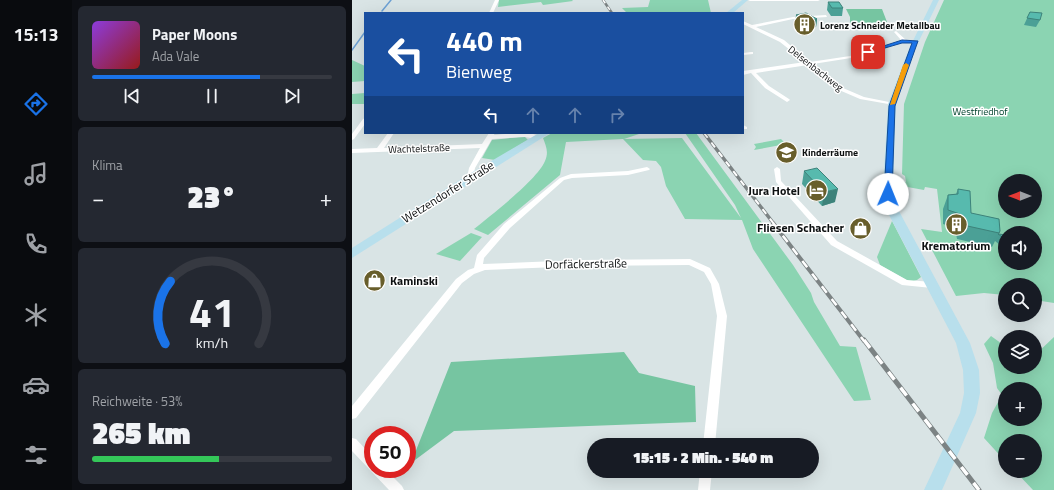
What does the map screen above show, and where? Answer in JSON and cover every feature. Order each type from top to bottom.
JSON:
[{"type":"main road","points":[[730,12],[745,0]]},
{"type":"main road","points":[[933,490],[968,413],[973,384],[970,363],[966,350],[898,221],[890,202],[888,185],[892,104],[915,41],[936,0]]},
{"type":"main road","name":"Wetzendorfer Straße","points":[[352,254],[470,178],[542,135]]},
{"type":"street","points":[[491,12],[497,0]]},
{"type":"street","points":[[750,0],[818,0]]},
{"type":"street","points":[[752,26],[793,18],[826,16]]},
{"type":"street","name":"Delsenbachweg","points":[[744,22],[782,41],[811,63],[841,89],[851,94],[892,104]]},
{"type":"street","points":[[896,32],[905,41]]},
{"type":"street","points":[[744,74],[851,57],[905,41],[915,41]]},
{"type":"street","points":[[744,54],[751,53]]},
{"type":"street","points":[[753,72],[767,87],[786,100]]},
{"type":"street","points":[[352,138],[364,121]]},
{"type":"street","points":[[379,150],[390,134]]},
{"type":"street","points":[[470,178],[472,168],[492,135],[542,135]]},
{"type":"street","name":"Wachtelstraße","points":[[352,151],[485,146]]},
{"type":"street","points":[[478,269],[480,258],[507,226],[562,179],[571,176],[628,173],[647,169]]},
{"type":"street","points":[[776,170],[778,181],[834,243],[905,283],[932,284]]},
{"type":"street","name":"Dorfäckerstraße","points":[[352,414],[459,281],[478,269],[582,263],[690,262],[707,270],[715,284],[722,316],[709,438]]},
{"type":"street","points":[[352,443],[364,456]]},
{"type":"street","points":[[386,478],[398,490]]},
{"type":"street","points":[[704,490],[705,478]]},
{"type":"green space","points":[[499,0],[573,1],[543,5],[541,2],[498,7]]},
{"type":"green space","points":[[650,0],[708,0],[711,12],[626,12],[622,8],[648,7]]},
{"type":"green space","name":"Westfriedhof","points":[[944,0],[1054,0],[1054,303],[1042,301],[1042,278],[998,278],[998,294],[984,293],[956,296],[921,229],[942,232],[937,189],[925,187],[924,190],[902,186],[902,181],[906,182],[905,176],[902,174],[904,104],[925,42]]},
{"type":"green space","points":[[846,9],[882,9],[887,22],[850,24],[850,17]]},
{"type":"green space","points":[[352,60],[364,66],[364,81],[352,82]]},
{"type":"green space","points":[[364,93],[364,104],[352,104],[352,94]]},
{"type":"green space","points":[[550,134],[639,134],[624,139],[682,138],[741,218],[735,205],[686,134],[697,134],[793,265],[811,293],[814,302],[840,346],[856,347],[871,400],[854,401],[753,249],[742,220],[685,219],[666,186],[661,167],[656,161],[643,160],[623,139],[566,142],[560,175],[488,235],[474,229],[524,187],[540,169],[547,155],[547,149],[543,138]]},
{"type":"green space","points":[[525,137],[528,140],[495,160],[482,158],[492,140]]},
{"type":"green space","points":[[781,139],[786,144],[754,150],[756,147],[754,144]]},
{"type":"green space","points":[[892,221],[921,277],[917,280],[910,282],[880,265],[877,257]]},
{"type":"green space","points":[[471,233],[482,237],[460,261],[436,254]]},
{"type":"green space","points":[[991,336],[998,341],[998,374],[1042,374],[1042,348],[1054,337],[1054,490],[1033,490],[1022,478],[1042,478],[1042,434],[998,434],[998,453],[984,438],[992,413],[998,402],[998,426],[1042,426],[1042,382],[998,382],[998,389],[993,363],[984,344]]},
{"type":"green space","points":[[624,352],[639,373],[695,386],[696,422],[454,431],[416,459],[416,450],[451,362]]},
{"type":"building","points":[[828,2],[839,2],[843,8],[832,8]]},
{"type":"building","points":[[1030,12],[1042,13],[1040,20],[1027,18]]},
{"type":"building","points":[[806,13],[817,19],[807,21],[796,15]]},
{"type":"building","points":[[817,168],[838,189],[824,192],[804,171]]},
{"type":"building","points":[[958,189],[970,191],[971,213],[999,219],[998,233],[963,225],[960,214],[948,210],[948,195],[958,194]]},
{"type":"waterway","points":[[382,11],[391,0]]},
{"type":"waterway","points":[[352,50],[364,33]]},
{"type":"railway","points":[[603,0],[611,12]]},
{"type":"railway","points":[[705,134],[774,224]]},
{"type":"railway","points":[[773,223],[864,341]]},
{"type":"railway","points":[[864,340],[979,490]]},
{"type":"slow traffic","points":[[892,104],[906,65]]},
{"type":"place","name":"Lorenz Schneider Metallbau","points":[[805,25]]},
{"type":"place","name":"Kinderräume","points":[[787,152]]},
{"type":"place","name":"Jura Hotel","points":[[816,191]]},
{"type":"place","name":"Krematorium","points":[[956,225]]},
{"type":"place","name":"Fliesen Schacher","points":[[860,228]]},
{"type":"place","name":"Kaminski","points":[[374,281]]},
{"type":"route","points":[[868,52],[902,41],[915,41],[892,106],[888,194]]}]
